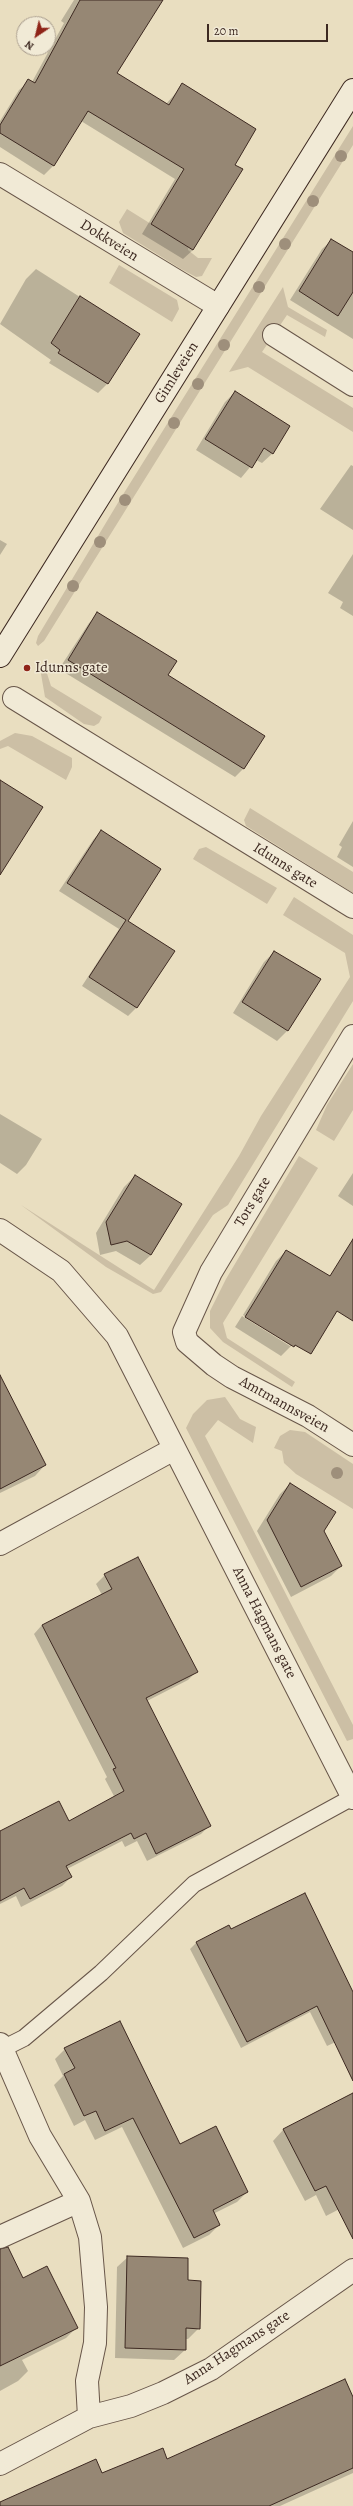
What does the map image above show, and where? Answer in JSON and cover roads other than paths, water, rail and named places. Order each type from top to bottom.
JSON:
[{"type":"street","name":"Gimleveien","points":[[0,656],[353,90]]},
{"type":"street","name":"Dokkveien","points":[[0,174],[218,306]]},
{"type":"street","points":[[274,335],[353,385]]},
{"type":"street","name":"Idunns gate","points":[[14,698],[353,907]]},
{"type":"street","name":"Tors gate","points":[[214,1365],[187,1342],[184,1332],[194,1305],[211,1272],[353,1036]]},
{"type":"street","name":"Anna Hagmans gate","points":[[0,1230],[62,1271],[117,1336],[353,1797]]},
{"type":"street","name":"Amtmannsveien","points":[[214,1365],[232,1377],[308,1416],[353,1445]]},
{"type":"street","points":[[0,1544],[174,1449]]},
{"type":"street","points":[[1,2046],[40,2136],[79,2201],[90,2237],[96,2307],[95,2343],[87,2381],[86,2398],[89,2417]]},
{"type":"street","points":[[0,2237],[79,2201]]},
{"type":"street","name":"Anna Hagmans gate","points":[[0,2464],[89,2417],[131,2406],[163,2393],[211,2369],[353,2270]]},
{"type":"lane","points":[[1,2046],[24,2038],[95,1978],[194,1884],[353,1797]]},
{"type":"place","name":"Idunns gate","points":[[27,668]]}]
